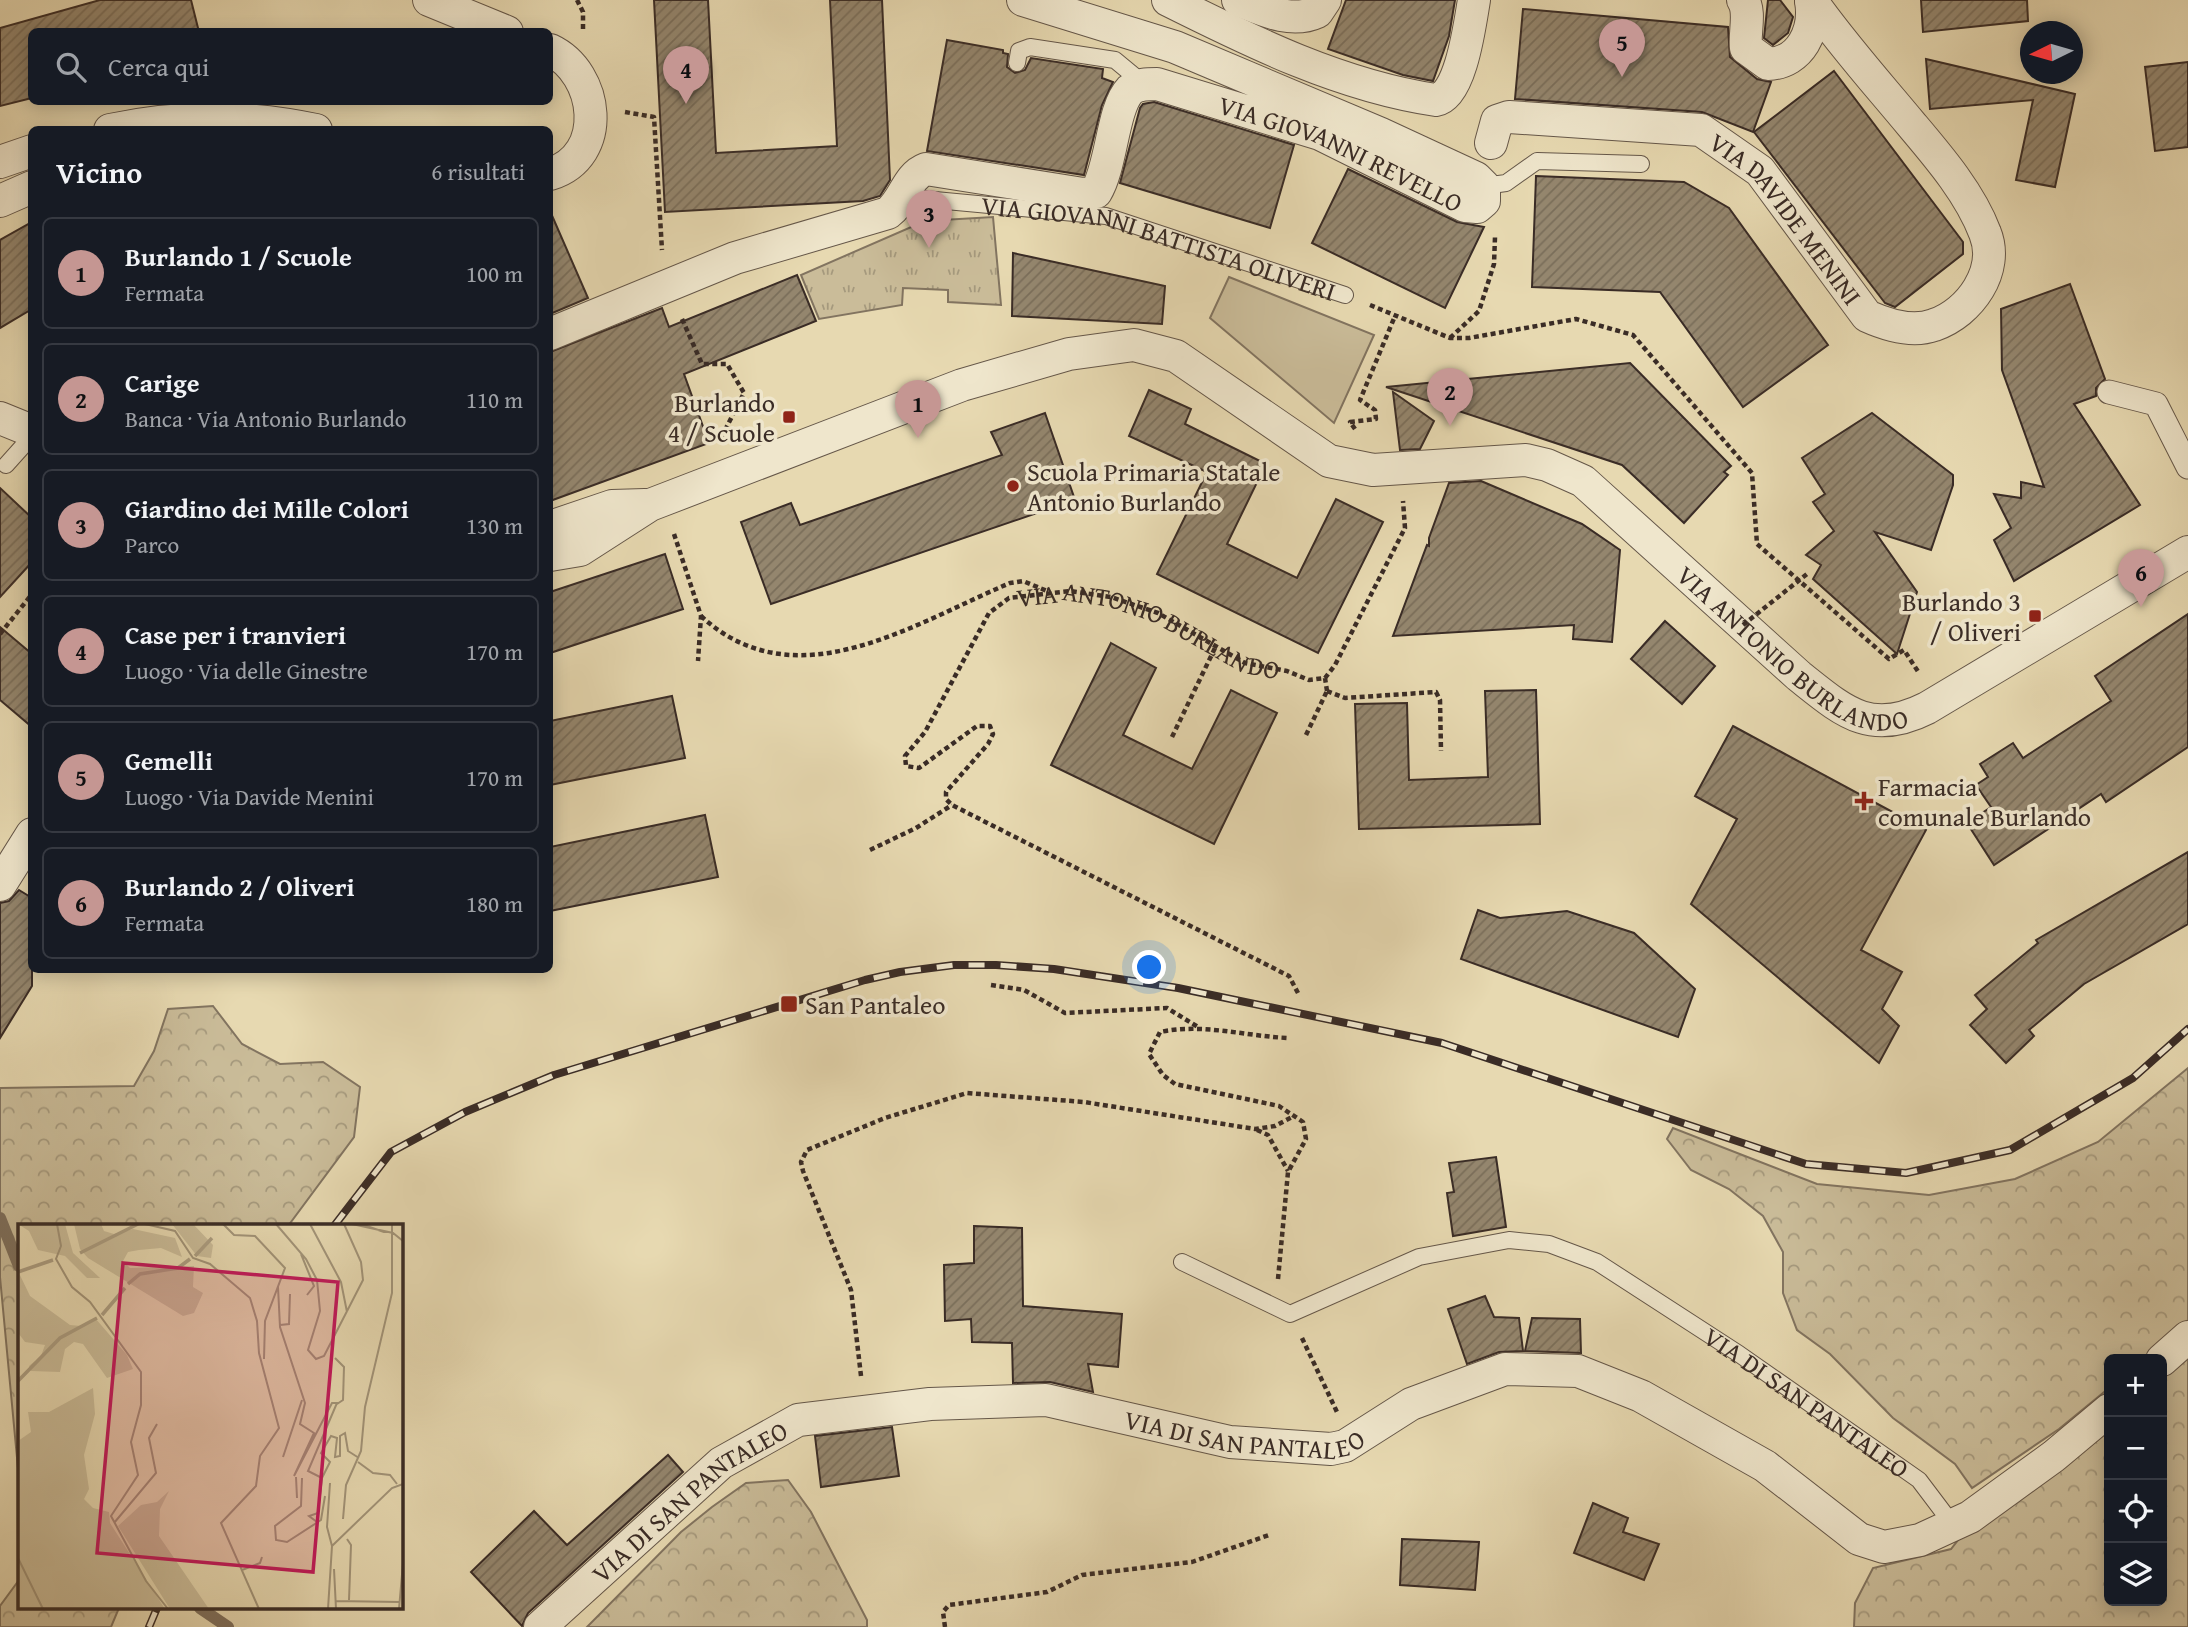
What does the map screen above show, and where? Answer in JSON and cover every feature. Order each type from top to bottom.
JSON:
[{"type":"street","points":[[429,0],[497,28]]},
{"type":"street","name":"VIA GIOVANNI REVELLO","points":[[1023,0],[1175,47],[1381,134],[1476,178],[1478,197],[1320,134],[1157,84],[1144,84]]},
{"type":"street","points":[[1168,0],[1255,44],[1371,86],[1436,100],[1445,98],[1451,91],[1466,46],[1474,0]]},
{"type":"street","points":[[1238,0],[1268,12],[1296,17],[1317,12],[1325,0]]},
{"type":"street","name":"VIA DAVIDE MENINI","points":[[1743,0],[1747,13],[1744,32],[1746,48],[1768,64],[1787,59],[1806,42],[1812,21],[1811,1]]},
{"type":"street","name":"VIA DAVIDE MENINI","points":[[1491,143],[1497,121],[1509,117],[1700,130],[1760,171],[1867,316],[1886,325],[1933,326],[1974,298],[1985,276],[1987,237],[1978,215],[1937,155],[1811,1]]},
{"type":"street","points":[[553,173],[571,164],[590,138],[590,118],[583,86],[576,72],[554,52]]},
{"type":"street","points":[[553,333],[735,258],[883,215],[903,197],[915,175],[931,168],[1083,194],[1097,192],[1103,179],[1122,105],[1131,89],[1144,84]]},
{"type":"street","points":[[134,126],[176,119],[229,117],[271,120],[298,126]]},
{"type":"street","points":[[0,162],[28,152]]},
{"type":"street","points":[[0,201],[28,189]]},
{"type":"street","name":"VIA ANTONIO BURLANDO","points":[[553,555],[580,551],[656,503],[962,385],[1069,354],[1134,345],[1175,356],[1329,461],[1351,468],[1394,470],[1507,459],[1547,465],[1583,481],[1799,676],[1834,703],[1879,723],[1897,720],[1937,702],[2188,552]]},
{"type":"street","points":[[2109,392],[2156,404],[2188,467]]},
{"type":"street","points":[[0,418],[28,431]]},
{"type":"street","points":[[553,526],[612,506],[656,503]]},
{"type":"street","points":[[0,885],[28,840]]},
{"type":"street","points":[[2167,1356],[2188,1337]]},
{"type":"street","name":"VIA DI SAN PANTALEO","points":[[540,1627],[721,1462],[798,1420],[865,1410],[988,1400],[1046,1400],[1230,1442],[1331,1449],[1349,1443],[1411,1404],[1505,1369],[1578,1371],[1641,1395],[1765,1466],[1870,1545],[1900,1546],[1953,1525],[1993,1502],[2104,1414]]},
{"type":"lane","points":[[1017,64],[1019,51],[1030,47],[1106,58],[1123,64],[1144,84]]},
{"type":"lane","points":[[1478,197],[1506,183],[1536,161],[1642,163]]},
{"type":"lane","name":"VIA GIOVANNI BATTISTA OLIVERI","points":[[903,197],[1106,216],[1345,295]]},
{"type":"lane","points":[[6,465],[28,438]]},
{"type":"lane","name":"VIA DI SAN PANTALEO","points":[[1290,1314],[1419,1257],[1509,1240],[1549,1244],[1597,1262],[1739,1354],[1919,1479],[1953,1525]]},
{"type":"lane","points":[[1182,1262],[1290,1314]]},
{"type":"path","points":[[554,52],[583,49],[583,12],[577,0]]},
{"type":"path","points":[[619,101],[622,111],[654,117],[663,258]]},
{"type":"path","points":[[1451,338],[1479,311],[1494,264],[1495,221],[1478,197]]},
{"type":"path","name":"VIA GIOVANNI BATTISTA OLIVERI","points":[[1345,295],[1451,338],[1469,338],[1576,319],[1633,335],[1752,473],[1757,544],[1889,659],[1904,650],[1937,702]]},
{"type":"path","points":[[1360,400],[1395,315]]},
{"type":"path","points":[[702,364],[727,364],[744,393],[716,449]]},
{"type":"path","points":[[1306,735],[1327,691],[1325,678],[1335,666],[1405,528],[1403,501],[1394,470]]},
{"type":"path","points":[[656,503],[701,616],[698,662]]},
{"type":"path","points":[[1743,625],[1807,574]]},
{"type":"path","points":[[701,616],[738,645],[787,657],[849,651],[1010,583],[1023,581],[1047,592]]},
{"type":"path","name":"VIA ANTONIO BURLANDO","points":[[952,805],[946,799],[946,792],[988,744],[993,734],[990,726],[977,726],[919,768],[906,766],[905,756],[925,732],[989,613],[1009,598],[1047,592],[1096,593],[1158,613],[1215,648],[1260,667],[1287,671],[1309,680],[1325,678]]},
{"type":"path","points":[[0,634],[28,599]]},
{"type":"path","points":[[1172,737],[1215,648]]},
{"type":"path","points":[[1327,691],[1345,698],[1436,692],[1440,700],[1441,751]]},
{"type":"path","points":[[870,850],[916,828],[952,805],[1289,976],[1298,993]]},
{"type":"path","points":[[991,985],[1024,990],[1065,1013],[1167,1008],[1199,1027]]},
{"type":"path","points":[[1287,1038],[1199,1027],[1160,1032],[1152,1042],[1149,1054],[1163,1075],[1175,1084],[1279,1106],[1303,1122],[1306,1139],[1288,1172],[1286,1218],[1277,1289],[1323,1378],[1349,1443]]},
{"type":"path","points":[[865,1410],[851,1290],[803,1171],[801,1162],[807,1150],[864,1126],[967,1093],[1084,1101],[1255,1129],[1268,1135],[1288,1172]]},
{"type":"path","points":[[1255,1129],[1275,1126],[1294,1116]]},
{"type":"path","points":[[945,1627],[943,1612],[949,1605],[1047,1592],[1083,1575],[1192,1562],[1269,1535]]},
{"type":"green space","points":[[993,217],[1001,305],[948,302],[948,290],[903,288],[902,305],[819,319],[801,275],[925,221]]},
{"type":"green space","points":[[1229,277],[1374,335],[1334,423],[1210,318]]},
{"type":"green space","points":[[213,1006],[242,1044],[280,1064],[323,1062],[360,1087],[354,1137],[289,1224],[18,1224],[18,1468],[0,1277],[0,1088],[134,1086],[154,1051],[168,1009]]},
{"type":"green space","points":[[2188,1068],[2188,1320],[2150,1354],[2104,1354],[2104,1392],[2059,1429],[1972,1488],[1955,1464],[1893,1418],[1830,1354],[1797,1330],[1783,1293],[1783,1252],[1763,1216],[1729,1189],[1691,1170],[1667,1139],[1673,1128],[1817,1184],[1929,1195],[2015,1179],[2098,1142]]},
{"type":"green space","points":[[2188,1355],[2188,1627],[1854,1627],[1855,1603],[1873,1568],[1951,1549],[1966,1530],[2104,1427],[2104,1606],[2167,1606],[2167,1374]]},
{"type":"green space","points":[[788,1480],[811,1512],[867,1620],[867,1627],[587,1627],[681,1532],[712,1507],[746,1483]]},
{"type":"green space","points":[[18,1581],[18,1610],[118,1610],[111,1627],[0,1627],[0,1606]]},
{"type":"building","points":[[100,0],[191,0],[198,28],[28,28],[28,99],[0,106],[0,28]]},
{"type":"building","points":[[654,0],[708,0],[716,153],[837,146],[830,0],[882,0],[890,180],[880,196],[863,201],[665,212]]},
{"type":"building","points":[[1346,0],[1455,0],[1449,36],[1433,81],[1403,75],[1328,49]]},
{"type":"building","points":[[1768,0],[1780,0],[1793,17],[1788,33],[1773,45],[1764,38]]},
{"type":"building","points":[[1921,0],[2027,0],[2028,21],[1923,32]]},
{"type":"building","points":[[1523,9],[1728,27],[1730,57],[1757,79],[1771,82],[1753,132],[1702,112],[1515,99]]},
{"type":"building","points":[[947,40],[1003,50],[1003,53],[1008,54],[1007,67],[1015,73],[1025,70],[1031,58],[1103,69],[1102,78],[1113,82],[1102,105],[1084,175],[927,151]]},
{"type":"building","points":[[1926,59],[2020,81],[2020,84],[2032,84],[2075,94],[2055,187],[2016,180],[2033,100],[1930,109]]},
{"type":"building","points":[[2188,62],[2188,147],[2155,151],[2145,67]]},
{"type":"building","points":[[1834,71],[1963,242],[1963,254],[1895,307],[1885,303],[1754,132]]},
{"type":"building","points":[[1154,102],[1294,145],[1270,228],[1120,183],[1140,108],[1143,104]]},
{"type":"building","points":[[1348,169],[1457,222],[1484,227],[1445,308],[1312,243]]},
{"type":"building","points":[[1536,176],[1684,182],[1729,208],[1828,345],[1743,407],[1660,292],[1532,287]]},
{"type":"building","points":[[553,218],[588,298],[553,313]]},
{"type":"building","points":[[28,224],[28,311],[0,328],[0,240]]},
{"type":"building","points":[[1013,253],[1165,286],[1162,324],[1012,316]]},
{"type":"building","points":[[797,275],[816,321],[684,374],[709,443],[553,500],[553,351],[662,308],[669,327]]},
{"type":"building","points":[[2070,284],[2105,379],[2096,388],[2096,396],[2074,404],[2140,505],[2014,581],[1994,540],[2011,528],[1994,494],[2021,498],[2021,482],[2044,487],[2002,370],[2001,309]]},
{"type":"building","points":[[1630,363],[1731,466],[1724,472],[1728,475],[1684,523],[1622,465],[1386,387]]},
{"type":"building","points":[[1149,390],[1191,409],[1185,424],[1266,464],[1227,544],[1297,578],[1336,499],[1383,522],[1318,653],[1157,574],[1207,472],[1129,436]]},
{"type":"building","points":[[1393,392],[1434,421],[1420,449],[1400,450]]},
{"type":"building","points":[[1045,413],[1075,500],[771,604],[741,522],[791,503],[800,525],[1002,455],[991,432]]},
{"type":"building","points":[[1872,413],[1953,475],[1953,485],[1931,550],[1875,532],[1917,592],[1897,654],[1813,579],[1821,565],[1806,555],[1834,531],[1813,502],[1825,494],[1802,458]]},
{"type":"building","points":[[1481,481],[1582,524],[1620,550],[1612,642],[1573,639],[1574,625],[1393,636],[1427,545],[1429,546],[1429,538],[1449,483]]},
{"type":"building","points":[[0,488],[28,514],[28,566],[0,597]]},
{"type":"building","points":[[665,554],[683,609],[553,652],[553,591]]},
{"type":"building","points":[[2188,614],[2188,747],[2106,802],[2101,794],[1994,865],[1967,823],[1991,807],[1976,785],[1988,777],[1980,764],[2013,743],[2023,758],[2111,701],[2095,676]]},
{"type":"building","points":[[1665,621],[1715,666],[1682,704],[1631,659]]},
{"type":"building","points":[[0,627],[28,651],[28,724],[0,700]]},
{"type":"building","points":[[1111,643],[1156,668],[1123,735],[1192,769],[1231,690],[1277,713],[1214,844],[1051,765]]},
{"type":"building","points":[[1536,690],[1540,824],[1359,829],[1355,704],[1407,703],[1409,780],[1488,777],[1485,691]]},
{"type":"building","points":[[672,696],[685,758],[553,784],[553,720]]},
{"type":"building","points":[[1733,726],[1926,830],[1861,950],[1902,972],[1882,1009],[1899,1026],[1879,1063],[1691,904],[1737,819],[1695,796]]},
{"type":"building","points":[[705,815],[718,877],[553,910],[553,846]]},
{"type":"building","points":[[2188,852],[2188,924],[2084,984],[2029,1030],[2034,1036],[2006,1063],[1970,1025],[1987,1009],[1975,995],[2038,943],[2036,940]]},
{"type":"building","points":[[19,890],[28,896],[28,973],[32,973],[32,986],[0,1038],[0,903],[9,901]]},
{"type":"building","points":[[1478,910],[1500,918],[1567,911],[1634,933],[1695,989],[1678,1037],[1461,959]]},
{"type":"building","points":[[1496,1157],[1506,1227],[1453,1236],[1447,1193],[1454,1192],[1449,1163]]},
{"type":"building","points":[[974,1226],[1022,1228],[1023,1306],[1122,1314],[1118,1367],[1088,1364],[1093,1392],[1050,1382],[1013,1383],[1012,1343],[972,1342],[971,1319],[945,1321],[944,1265],[974,1263]]},
{"type":"building","points":[[1485,1296],[1494,1317],[1519,1318],[1523,1351],[1499,1352],[1467,1364],[1448,1309]]},
{"type":"building","points":[[1532,1318],[1580,1319],[1581,1353],[1525,1351]]},
{"type":"building","points":[[892,1427],[899,1476],[821,1487],[815,1436]]},
{"type":"building","points":[[668,1455],[683,1472],[528,1613],[522,1626],[471,1572],[534,1511],[567,1545]]},
{"type":"building","points":[[1593,1503],[1628,1518],[1623,1532],[1659,1544],[1644,1580],[1574,1553]]},
{"type":"building","points":[[1402,1539],[1479,1542],[1475,1590],[1400,1585]]},
{"type":"waterway","points":[[0,1218],[18,1263]]},
{"type":"waterway","points":[[203,1610],[228,1627]]},
{"type":"railway","points":[[336,1224],[391,1152],[465,1112],[554,1075],[865,980],[954,965],[1054,969],[1178,988],[1442,1043],[1806,1164],[1906,1173],[2010,1150],[2133,1078],[2188,1029]]},
{"type":"railway","points":[[149,1627],[156,1610]]},
{"type":"place","name":"Gemelli","points":[[1622,77]]},
{"type":"place","name":"Case per i tranvieri","points":[[686,104]]},
{"type":"place","name":"Giardino dei Mille Colori","points":[[929,248]]},
{"type":"place","name":"Burlando 4 / Scuole","points":[[789,417]]},
{"type":"place","name":"Carige","points":[[1450,426]]},
{"type":"place","name":"Burlando 1 / Scuole","points":[[918,438]]},
{"type":"place","name":"Scuola Primaria Statale Antonio Burlando","points":[[1013,486]]},
{"type":"place","name":"Burlando 2 / Oliveri","points":[[2141,607]]},
{"type":"place","name":"Burlando 3 / Oliveri","points":[[2035,616]]},
{"type":"place","name":"Farmacia comunale Burlando","points":[[1864,801]]},
{"type":"place","name":"San Pantaleo","points":[[789,1004]]}]
